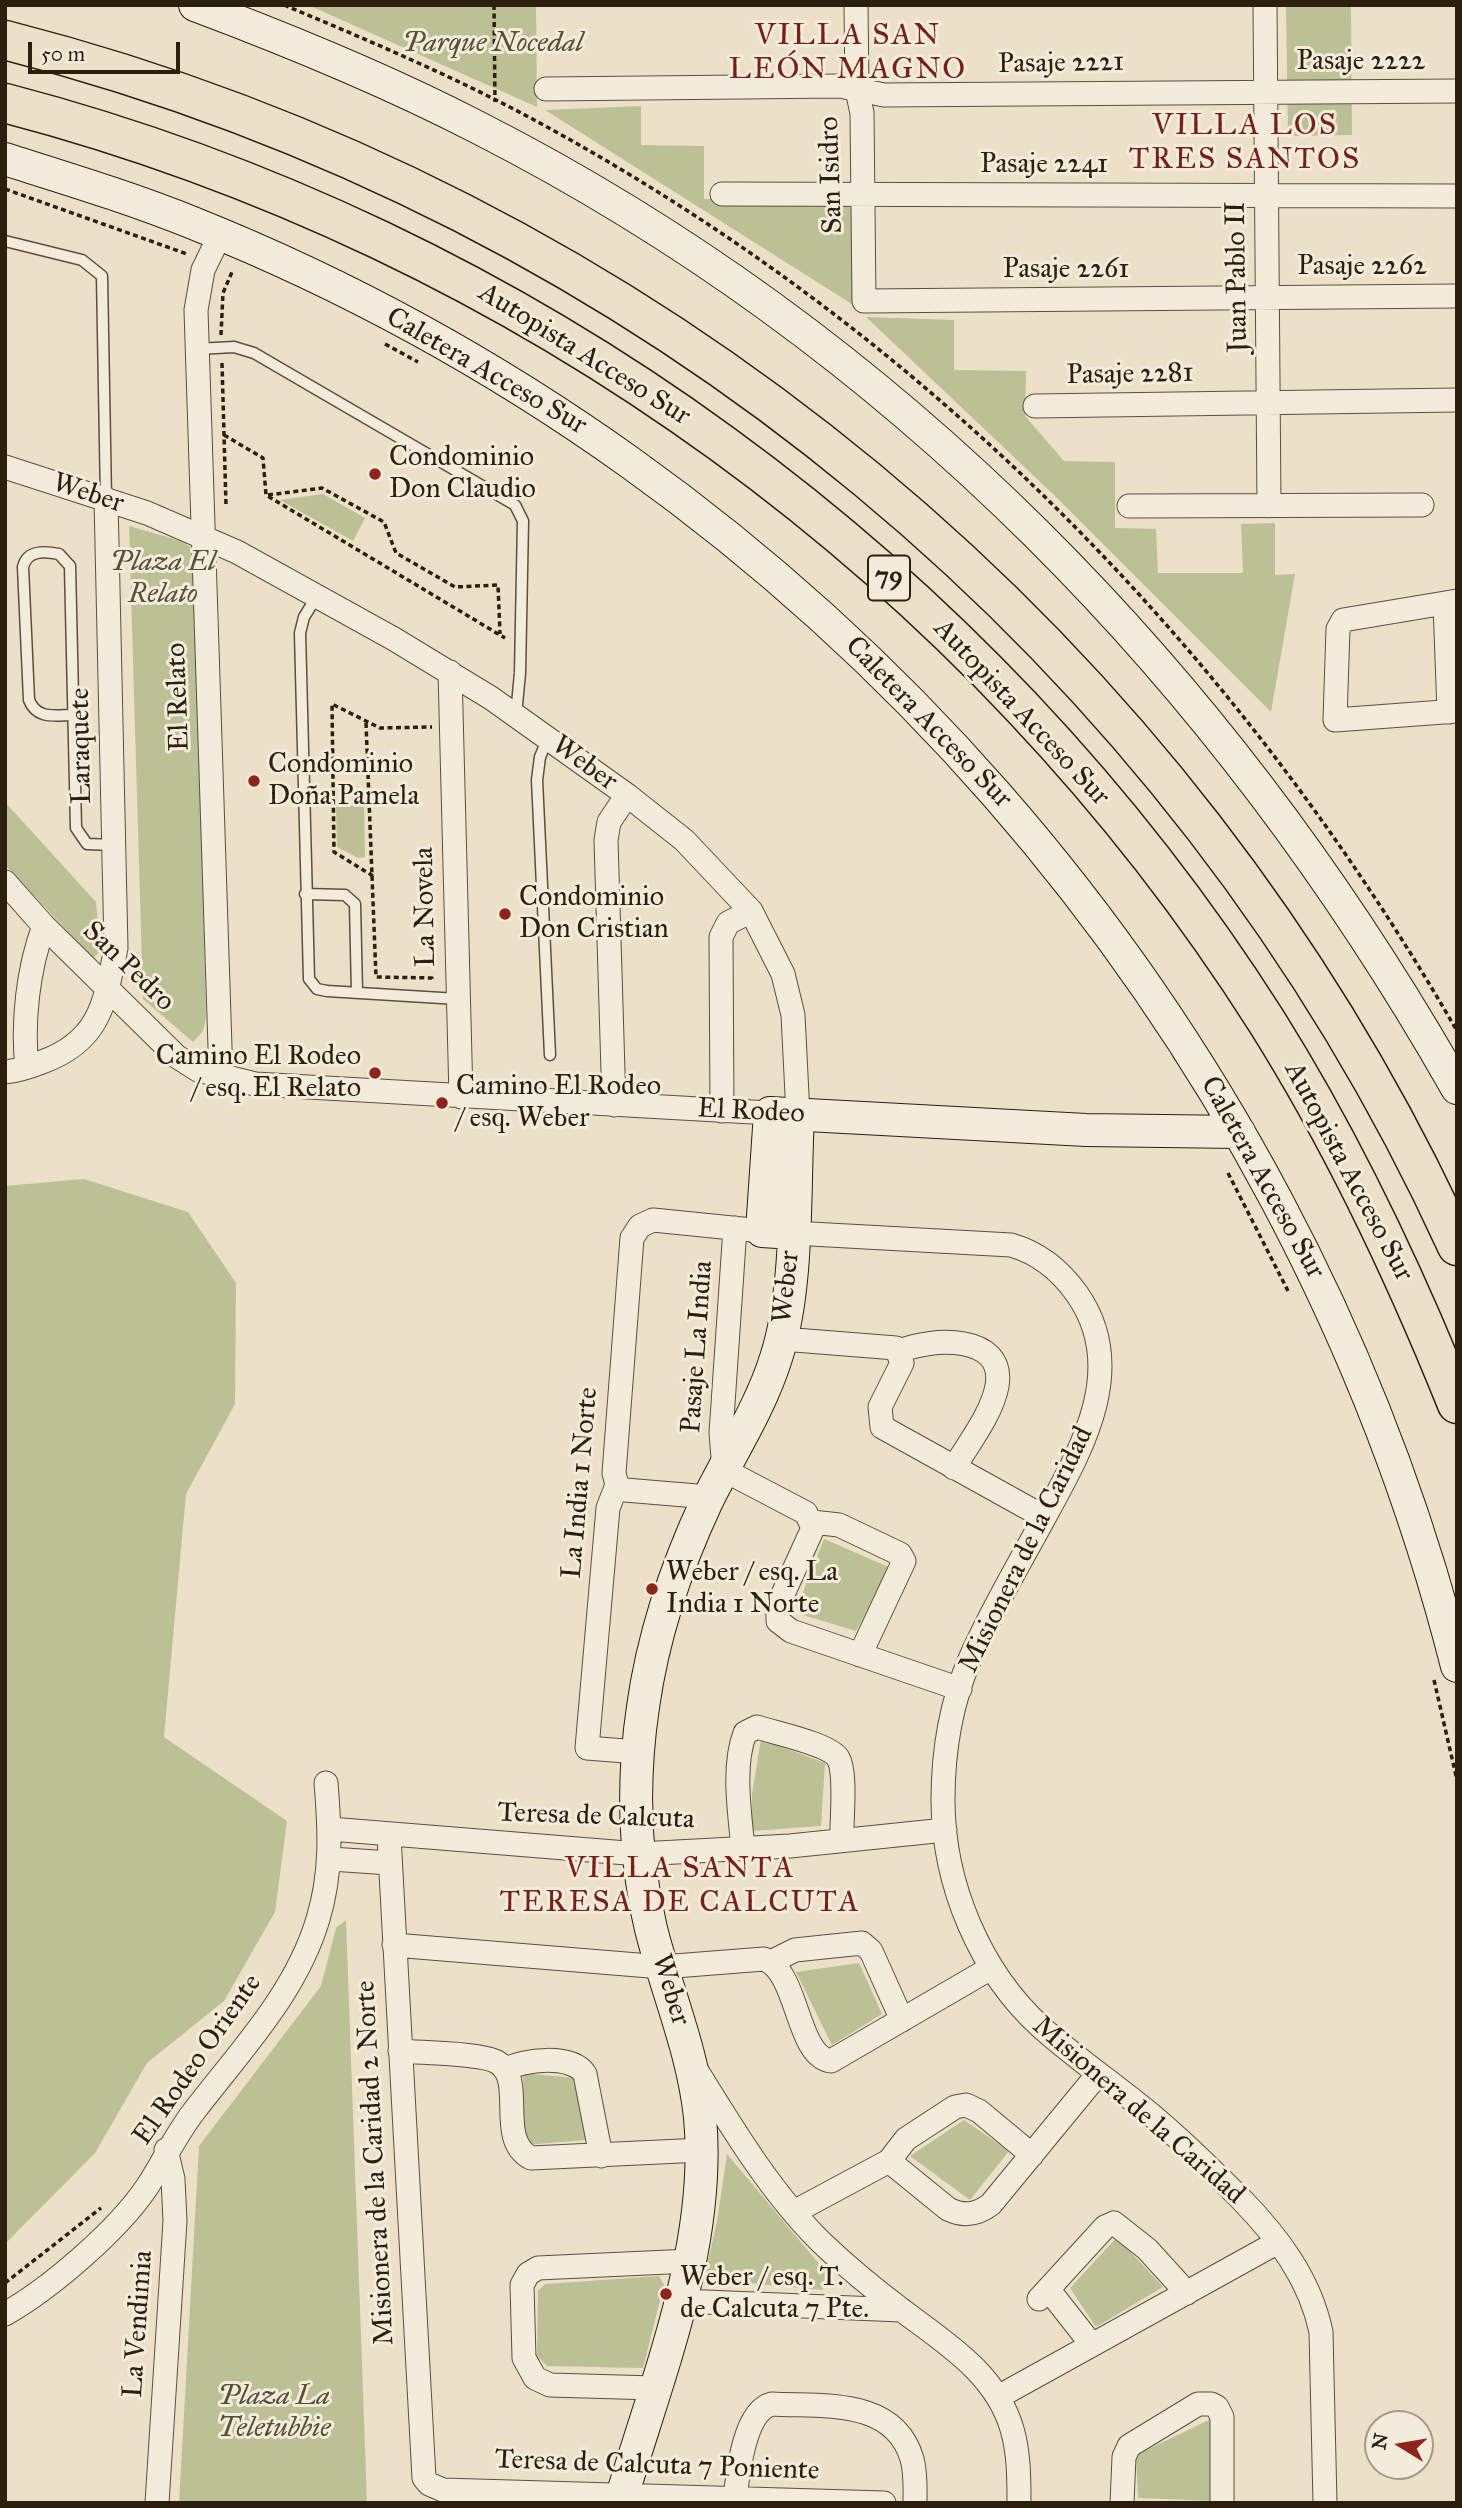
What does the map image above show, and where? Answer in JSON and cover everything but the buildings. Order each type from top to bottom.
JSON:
[{"type":"highway","name":"79","points":[[5,40],[178,91],[247,116],[425,193],[497,229],[608,292],[691,346],[781,410],[895,500],[1053,650],[1132,739],[1247,884],[1328,1006],[1408,1145],[1457,1246]]},
{"type":"highway","name":"Autopista Acceso Sur","points":[[5,103],[58,117],[197,163],[350,227],[484,291],[659,397],[771,479],[892,580],[951,636],[1047,735],[1139,843],[1226,960],[1304,1083],[1350,1167],[1403,1276],[1457,1404]]},
{"type":"main road","points":[[195,5],[396,87],[547,164],[670,238],[770,306],[908,414],[1047,544],[1198,708],[1286,821],[1327,879],[1401,993],[1457,1088]]},
{"type":"main road","name":"Caletera Acceso Sur","points":[[5,159],[107,192],[214,248],[363,301],[544,403],[686,502],[818,610],[931,720],[1048,852],[1164,1010],[1240,1132],[1313,1268],[1368,1393],[1415,1522],[1445,1671]]},
{"type":"main road","name":"El Rodeo","points":[[784,1114],[1086,1130],[1240,1132]]},
{"type":"main road","name":"Weber","points":[[749,1229],[784,1114]]},
{"type":"main road","name":"Weber","points":[[621,2499],[690,2260],[700,2204],[702,2150],[692,2063],[649,1918],[639,1854],[638,1752],[645,1694],[662,1614],[675,1574],[716,1484],[758,1403],[782,1339],[793,1233],[784,1114]]},
{"type":"main road","name":"Misionera de la Caridad","points":[[749,1229],[793,1233]]},
{"type":"street","name":"San Isidro","points":[[856,5],[857,90],[862,113],[864,301]]},
{"type":"street","name":"Juan Pablo II","points":[[1265,5],[1269,506]]},
{"type":"street","name":"Pasaje 2221","points":[[546,89],[840,86],[884,95],[1266,92]]},
{"type":"street","name":"Pasaje 2222","points":[[1266,92],[1457,91]]},
{"type":"street","name":"Pasaje 2241","points":[[722,194],[1457,196]]},
{"type":"street","name":"El Relato","points":[[214,248],[197,292],[197,349],[221,1078]]},
{"type":"street","name":"Pasaje 2262","points":[[1267,298],[1457,296]]},
{"type":"street","name":"Pasaje 2261","points":[[864,301],[1267,298]]},
{"type":"street","name":"Pasaje 2281","points":[[1035,406],[1457,400]]},
{"type":"street","name":"Weber","points":[[5,467],[106,499],[203,535],[317,596],[491,698],[684,839],[751,911],[783,974],[793,1014],[784,1114]]},
{"type":"street","name":"Laraquete","points":[[16,1070],[54,1058],[81,1042],[98,1016],[108,991],[116,948],[106,499]]},
{"type":"street","points":[[1129,506],[1422,505]]},
{"type":"street","points":[[1451,602],[1453,712],[1335,720],[1338,629],[1343,620],[1451,602]]},
{"type":"street","name":"La Novela","points":[[450,672],[461,1097]]},
{"type":"street","points":[[451,722],[465,705],[491,698]]},
{"type":"street","points":[[614,1105],[606,840],[609,822],[627,795]]},
{"type":"street","name":"San Pedro","points":[[5,883],[108,991],[176,1056],[198,1070],[221,1078]]},
{"type":"street","points":[[722,1111],[721,937],[729,923],[751,911]]},
{"type":"street","points":[[16,1070],[24,1043],[36,948],[44,926]]},
{"type":"street","name":"El Rodeo","points":[[221,1078],[255,1084],[784,1114]]},
{"type":"street","name":"La India 1 Norte","points":[[638,1752],[587,1748],[608,1508],[617,1485],[614,1473],[630,1245],[640,1226],[660,1220],[749,1229]]},
{"type":"street","name":"Pasaje La India","points":[[716,1484],[720,1433],[749,1229]]},
{"type":"street","name":"Misionera de la Caridad","points":[[793,1233],[1011,1245],[1037,1255],[1061,1274],[1081,1299],[1094,1329],[1099,1382],[1086,1439],[981,1636],[960,1689],[944,1765],[945,1830],[961,1902],[991,1968],[1027,2013],[1192,2151],[1252,2211],[1278,2242],[1309,2291],[1321,2332],[1325,2503]]},
{"type":"street","points":[[782,1339],[891,1346],[900,1351],[920,1344],[965,1344],[985,1351],[994,1362],[996,1389],[954,1468]]},
{"type":"street","points":[[900,1351],[902,1363],[880,1407],[882,1427],[1044,1517]]},
{"type":"street","points":[[617,1485],[629,1491],[716,1484],[802,1510],[812,1522],[812,1533],[778,1605],[778,1621],[791,1631],[960,1689]]},
{"type":"street","points":[[812,1522],[839,1525],[900,1554],[904,1561],[860,1655]]},
{"type":"street","points":[[743,1849],[739,1785],[742,1741],[744,1733],[757,1727],[826,1749],[838,1757],[842,1773],[842,1840]]},
{"type":"street","name":"El Rodeo Oriente","points":[[5,2314],[88,2250],[135,2203],[166,2150],[267,2019],[297,1970],[318,1921],[331,1859],[326,1783]]},
{"type":"street","name":"Teresa de Calcuta","points":[[330,1829],[389,1836],[639,1854],[743,1849],[945,1830]]},
{"type":"street","name":"Misionera de la Caridad 2 Norte","points":[[389,1836],[422,2470],[429,2484]]},
{"type":"street","points":[[331,1859],[390,1863]]},
{"type":"street","points":[[771,1962],[795,1950],[862,1943],[871,1951],[902,2020]]},
{"type":"street","points":[[394,1945],[662,1966],[757,1959],[771,1962],[780,1972],[814,2051],[825,2060],[842,2057],[991,1968]]},
{"type":"street","points":[[400,2051],[490,2060],[505,2070],[514,2140],[525,2155],[538,2160],[702,2150]]},
{"type":"street","points":[[505,2070],[524,2062],[578,2066],[585,2074],[601,2156]]},
{"type":"street","points":[[692,2063],[740,2140],[823,2244],[902,2311],[959,2353],[998,2398],[1016,2444],[1019,2503]]},
{"type":"street","points":[[889,2161],[948,2209],[966,2215],[976,2214],[991,2204],[1098,2074]]},
{"type":"street","points":[[794,2211],[889,2161],[906,2139],[955,2106],[966,2105],[979,2111],[1032,2155]]},
{"type":"street","name":"La Vendimia","points":[[157,2503],[175,2221],[173,2179],[166,2150]]},
{"type":"street","points":[[1092,2345],[1044,2294],[1105,2227],[1114,2223],[1147,2249],[1187,2293]]},
{"type":"street","points":[[998,2398],[1278,2242]]},
{"type":"street","points":[[654,2388],[550,2385],[535,2378],[524,2358],[522,2285],[527,2274],[538,2268],[690,2260]]},
{"type":"street","points":[[680,2301],[902,2311]]},
{"type":"street","points":[[1122,2503],[1124,2457],[1129,2446],[1191,2408],[1205,2403],[1217,2407],[1222,2417],[1222,2503]]},
{"type":"street","points":[[735,2498],[739,2466],[752,2420],[760,2409],[772,2404],[851,2408],[881,2418],[904,2443],[910,2454],[915,2503]]},
{"type":"street","name":"Teresa de Calcuta 7 Poniente","points":[[429,2484],[443,2490],[621,2499],[735,2498],[884,2503]]},
{"type":"lane","points":[[5,241],[82,260],[102,276],[106,499]]},
{"type":"lane","points":[[197,349],[234,347],[254,353],[515,505],[523,521],[521,648],[516,715]]},
{"type":"lane","points":[[73,715],[43,716],[29,700],[23,567],[26,557],[33,553],[59,554],[69,566],[78,835],[91,845],[114,845]]},
{"type":"lane","points":[[317,596],[304,617],[300,633],[309,979],[322,991],[458,999]]},
{"type":"lane","points":[[548,738],[540,757],[537,780],[550,1055]]},
{"type":"lane","points":[[305,894],[345,895],[355,904],[357,993]]},
{"type":"path","points":[[494,5],[495,102]]},
{"type":"path","points":[[5,189],[214,248],[244,277]]},
{"type":"path","points":[[373,338],[421,364]]},
{"type":"path","points":[[224,435],[263,458],[266,495]]},
{"type":"path","points":[[266,495],[322,488],[384,522],[396,553],[455,587],[498,585],[500,634]]},
{"type":"path","points":[[266,495],[521,648]]},
{"type":"path","points":[[373,876],[334,852],[332,704],[380,728],[451,722]]},
{"type":"path","points":[[366,723],[376,977],[432,978],[433,998]]},
{"type":"path","points":[[1223,1164],[1290,1296]]},
{"type":"path","points":[[1445,1671],[1457,1780]]},
{"type":"path","points":[[5,2283],[71,2234],[98,2208],[135,2203]]},
{"type":"green space","name":"Parque Nocedal","points":[[308,5],[536,5],[537,107]]},
{"type":"green space","points":[[1286,5],[1351,5],[1352,135],[1288,136]]},
{"type":"green space","points":[[641,106],[641,145],[704,146],[704,199],[854,201],[855,306],[545,110]]},
{"type":"green space","points":[[866,317],[954,320],[954,370],[1026,371],[1025,416],[1064,461],[1115,462],[1115,528],[1156,529],[1158,573],[1243,573],[1241,524],[1275,523],[1275,575],[1295,574],[1271,712],[1054,495]]},
{"type":"green space","points":[[323,494],[365,518],[353,541],[280,500]]},
{"type":"green space","name":"Plaza El Relato","points":[[129,526],[181,541],[195,550],[206,1018],[203,1031],[193,1042],[143,999]]},
{"type":"green space","points":[[5,802],[96,902],[101,951],[93,958],[5,865]]},
{"type":"green space","points":[[336,805],[364,806],[365,857],[358,858],[337,847]]},
{"type":"green space","points":[[84,1179],[188,1212],[236,1283],[235,1404],[186,1494],[164,1737],[287,1821],[275,1912],[224,2001],[147,2063],[95,2153],[5,2244],[5,1186]]},
{"type":"green space","points":[[824,1539],[891,1568],[856,1631],[803,1615],[798,1605]]},
{"type":"green space","points":[[761,1739],[825,1763],[821,1826],[752,1831],[752,1794]]},
{"type":"green space","name":"Plaza La Teletubbie","points":[[346,1920],[367,2503],[179,2503],[199,2146],[321,1986],[336,1928]]},
{"type":"green space","points":[[859,1963],[882,2014],[832,2045],[796,1972]]},
{"type":"green space","points":[[523,2073],[574,2078],[586,2140],[525,2145]]},
{"type":"green space","points":[[964,2120],[1009,2151],[970,2200],[910,2156]]},
{"type":"green space","points":[[727,2154],[831,2278],[822,2290],[704,2279],[717,2221]]},
{"type":"green space","points":[[1117,2237],[1163,2287],[1096,2327],[1070,2288]]},
{"type":"green space","points":[[659,2276],[664,2285],[643,2368],[547,2366],[537,2356],[538,2291],[545,2284]]},
{"type":"green space","points":[[1213,2418],[1216,2501],[1138,2498],[1136,2455]]},
{"type":"place","name":"Condominio Don Claudio","points":[[375,474]]},
{"type":"place","name":"Condominio Doña Pamela","points":[[254,781]]},
{"type":"place","name":"Condominio Don Cristian","points":[[505,914]]},
{"type":"place","name":"Camino El Rodeo / esq. El Relato","points":[[375,1073]]},
{"type":"place","name":"Camino El Rodeo / esq. Weber","points":[[442,1103]]},
{"type":"place","name":"Weber / esq. La India 1 Norte","points":[[652,1589]]},
{"type":"place","name":"Weber / esq. T. de Calcuta 7 Pte.","points":[[666,2294]]},
{"type":"district","name":"VILLA SAN LEÓN MAGNO","points":[[848,54]]},
{"type":"district","name":"VILLA LOS TRES SANTOS","points":[[1245,144]]},
{"type":"district","name":"VILLA SANTA TERESA DE CALCUTA","points":[[680,1888]]}]
